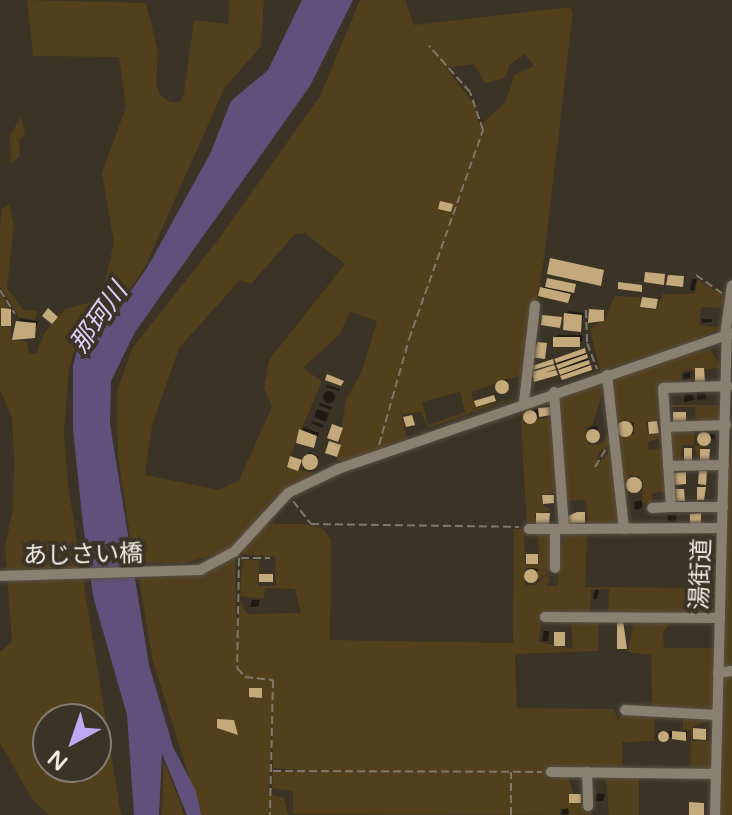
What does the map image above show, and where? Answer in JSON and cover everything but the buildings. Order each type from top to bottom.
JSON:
[{"type":"street","name":"湯街道","points":[[715,815],[731,291]]},
{"type":"street","points":[[524,402],[535,306]]},
{"type":"street","points":[[288,493],[376,454],[728,334]]},
{"type":"street","points":[[604,376],[616,448],[624,529]]},
{"type":"street","points":[[671,507],[666,385],[728,386]]},
{"type":"street","points":[[554,392],[560,529],[555,568]]},
{"type":"street","points":[[666,427],[726,425]]},
{"type":"street","points":[[668,466],[724,465]]},
{"type":"street","name":"あじさい橋","points":[[2,576],[162,574],[200,570],[238,553],[288,493]]},
{"type":"street","points":[[652,508],[723,507]]},
{"type":"street","points":[[529,529],[722,528]]},
{"type":"street","points":[[545,617],[720,618]]},
{"type":"street","points":[[718,673],[732,671]]},
{"type":"street","points":[[625,710],[717,715]]},
{"type":"street","points":[[551,772],[716,774]]},
{"type":"street","points":[[587,772],[588,806]]},
{"type":"path","points":[[376,454],[409,339],[483,130],[470,92],[429,46]]},
{"type":"path","points":[[696,275],[731,291]]},
{"type":"path","points":[[0,290],[15,314]]},
{"type":"path","points":[[586,310],[587,343],[604,376]]},
{"type":"path","points":[[595,467],[605,450],[616,448]]},
{"type":"path","points":[[288,493],[311,524],[529,529]]},
{"type":"path","points":[[270,558],[238,553],[237,668],[245,677],[273,680],[270,815]]},
{"type":"path","points":[[272,771],[551,772]]},
{"type":"path","points":[[511,772],[511,815]]},
{"type":"shaded area","points":[[27,0],[146,3],[158,51],[156,84],[160,95],[171,102],[180,102],[184,93],[194,20],[228,24],[230,0],[264,0],[261,46],[224,89],[144,269],[107,322],[77,342],[69,369],[64,432],[68,485],[103,703],[32,703],[32,783],[112,783],[112,759],[121,815],[49,815],[32,799],[0,743],[0,652],[12,641],[5,547],[13,509],[12,418],[0,390],[0,326],[10,327],[11,339],[27,342],[29,353],[36,354],[45,332],[65,309],[95,301],[102,292],[114,243],[102,173],[126,107],[119,57],[33,56]]},
{"type":"shaded area","points":[[302,0],[353,0],[310,86],[135,332],[111,381],[110,424],[149,665],[173,747],[196,791],[201,815],[187,815],[162,753],[159,815],[134,815],[127,715],[93,596],[82,516],[73,429],[73,366],[79,342],[102,332],[147,268],[210,154],[231,101],[268,70]]},
{"type":"shaded area","points":[[360,0],[405,0],[414,25],[570,7],[573,12],[544,259],[524,374],[471,392],[476,408],[515,398],[428,428],[421,412],[402,414],[399,405],[407,438],[342,464],[337,459],[346,400],[362,371],[377,321],[350,312],[340,334],[303,368],[322,381],[286,466],[312,473],[271,501],[228,551],[184,563],[134,563],[118,455],[117,390],[133,347],[218,240],[320,96]],"holes":[[[525,54],[534,66],[515,74],[505,103],[480,125],[474,104],[446,68],[474,64],[485,83],[505,78],[510,64]],[[305,233],[345,264],[269,360],[264,388],[272,407],[239,480],[219,490],[145,475],[152,426],[179,348],[240,280],[251,284],[295,234]],[[460,392],[465,412],[428,425],[422,402]]]},
{"type":"shaded area","points":[[21,116],[25,135],[19,140],[20,156],[11,164],[10,136]]},
{"type":"shaded area","points":[[9,204],[14,225],[7,288],[23,310],[37,311],[35,320],[19,317],[0,287],[0,226],[2,209]]},
{"type":"shaded area","points":[[697,279],[727,298],[726,308],[701,307],[699,325],[721,328],[693,342],[600,371],[590,329],[605,319],[615,296],[640,297],[641,308],[656,310],[663,294],[695,294]]},
{"type":"shaded area","points":[[0,293],[9,307],[1,308],[0,326]]},
{"type":"shaded area","points":[[711,350],[721,368],[682,371],[681,383],[665,384],[662,420],[646,422],[648,434],[661,430],[665,436],[648,442],[649,450],[665,448],[668,492],[652,493],[652,504],[669,502],[651,506],[642,502],[643,480],[629,474],[627,499],[621,504],[623,526],[589,527],[585,500],[564,501],[557,397],[606,381],[593,424],[586,428],[588,445],[600,444],[610,433],[613,444],[599,452],[596,466],[611,450],[617,437],[635,434],[632,423],[616,420],[609,380],[690,352]]},
{"type":"shaded area","points":[[667,405],[722,405],[721,421],[696,424],[695,407],[670,407],[668,415]]},
{"type":"shaded area","points":[[530,406],[522,411],[524,424],[553,416],[557,493],[541,495],[542,504],[551,510],[534,514],[538,525],[527,525],[521,408]]},
{"type":"shaded area","points":[[670,428],[694,428],[694,445],[682,445],[681,463],[673,464]]},
{"type":"shaded area","points":[[732,443],[732,815],[718,815],[728,481]]},
{"type":"shaded area","points":[[694,445],[717,447],[700,447],[699,463]]},
{"type":"shaded area","points":[[264,524],[304,524],[323,529],[331,540],[330,640],[513,643],[514,529],[524,529],[525,565],[539,563],[538,532],[553,531],[551,570],[539,580],[536,568],[525,568],[525,585],[535,585],[548,574],[550,582],[545,586],[557,586],[564,532],[718,533],[717,613],[608,615],[609,589],[591,590],[590,613],[564,624],[542,615],[539,642],[573,649],[571,625],[598,620],[598,651],[515,654],[517,708],[614,709],[618,721],[623,713],[654,717],[654,741],[622,742],[622,770],[639,776],[639,815],[609,815],[606,777],[568,776],[573,792],[569,803],[582,803],[594,815],[568,815],[567,809],[560,809],[560,815],[293,814],[293,791],[272,788],[273,772],[300,770],[273,768],[272,717],[269,794],[284,798],[288,815],[201,815],[152,658],[139,579],[199,575],[235,558],[237,641],[240,601],[247,614],[301,613],[295,589],[265,588],[264,599],[240,596],[243,560],[259,560],[258,586],[276,586],[275,557],[242,554]],"holes":[[[587,533],[715,533],[713,588],[585,587]]]},
{"type":"shaded area","points":[[634,620],[671,622],[663,632],[664,648],[715,648],[714,713],[652,709],[651,655],[628,652]]},
{"type":"shaded area","points":[[683,718],[709,720],[693,727],[692,741],[710,741],[713,728],[713,769],[690,771],[691,730],[683,729]]},
{"type":"shaded area","points":[[164,761],[179,799],[184,815],[162,815]]},
{"type":"water label","name":"那珂川","points":[[99,318]]}]
